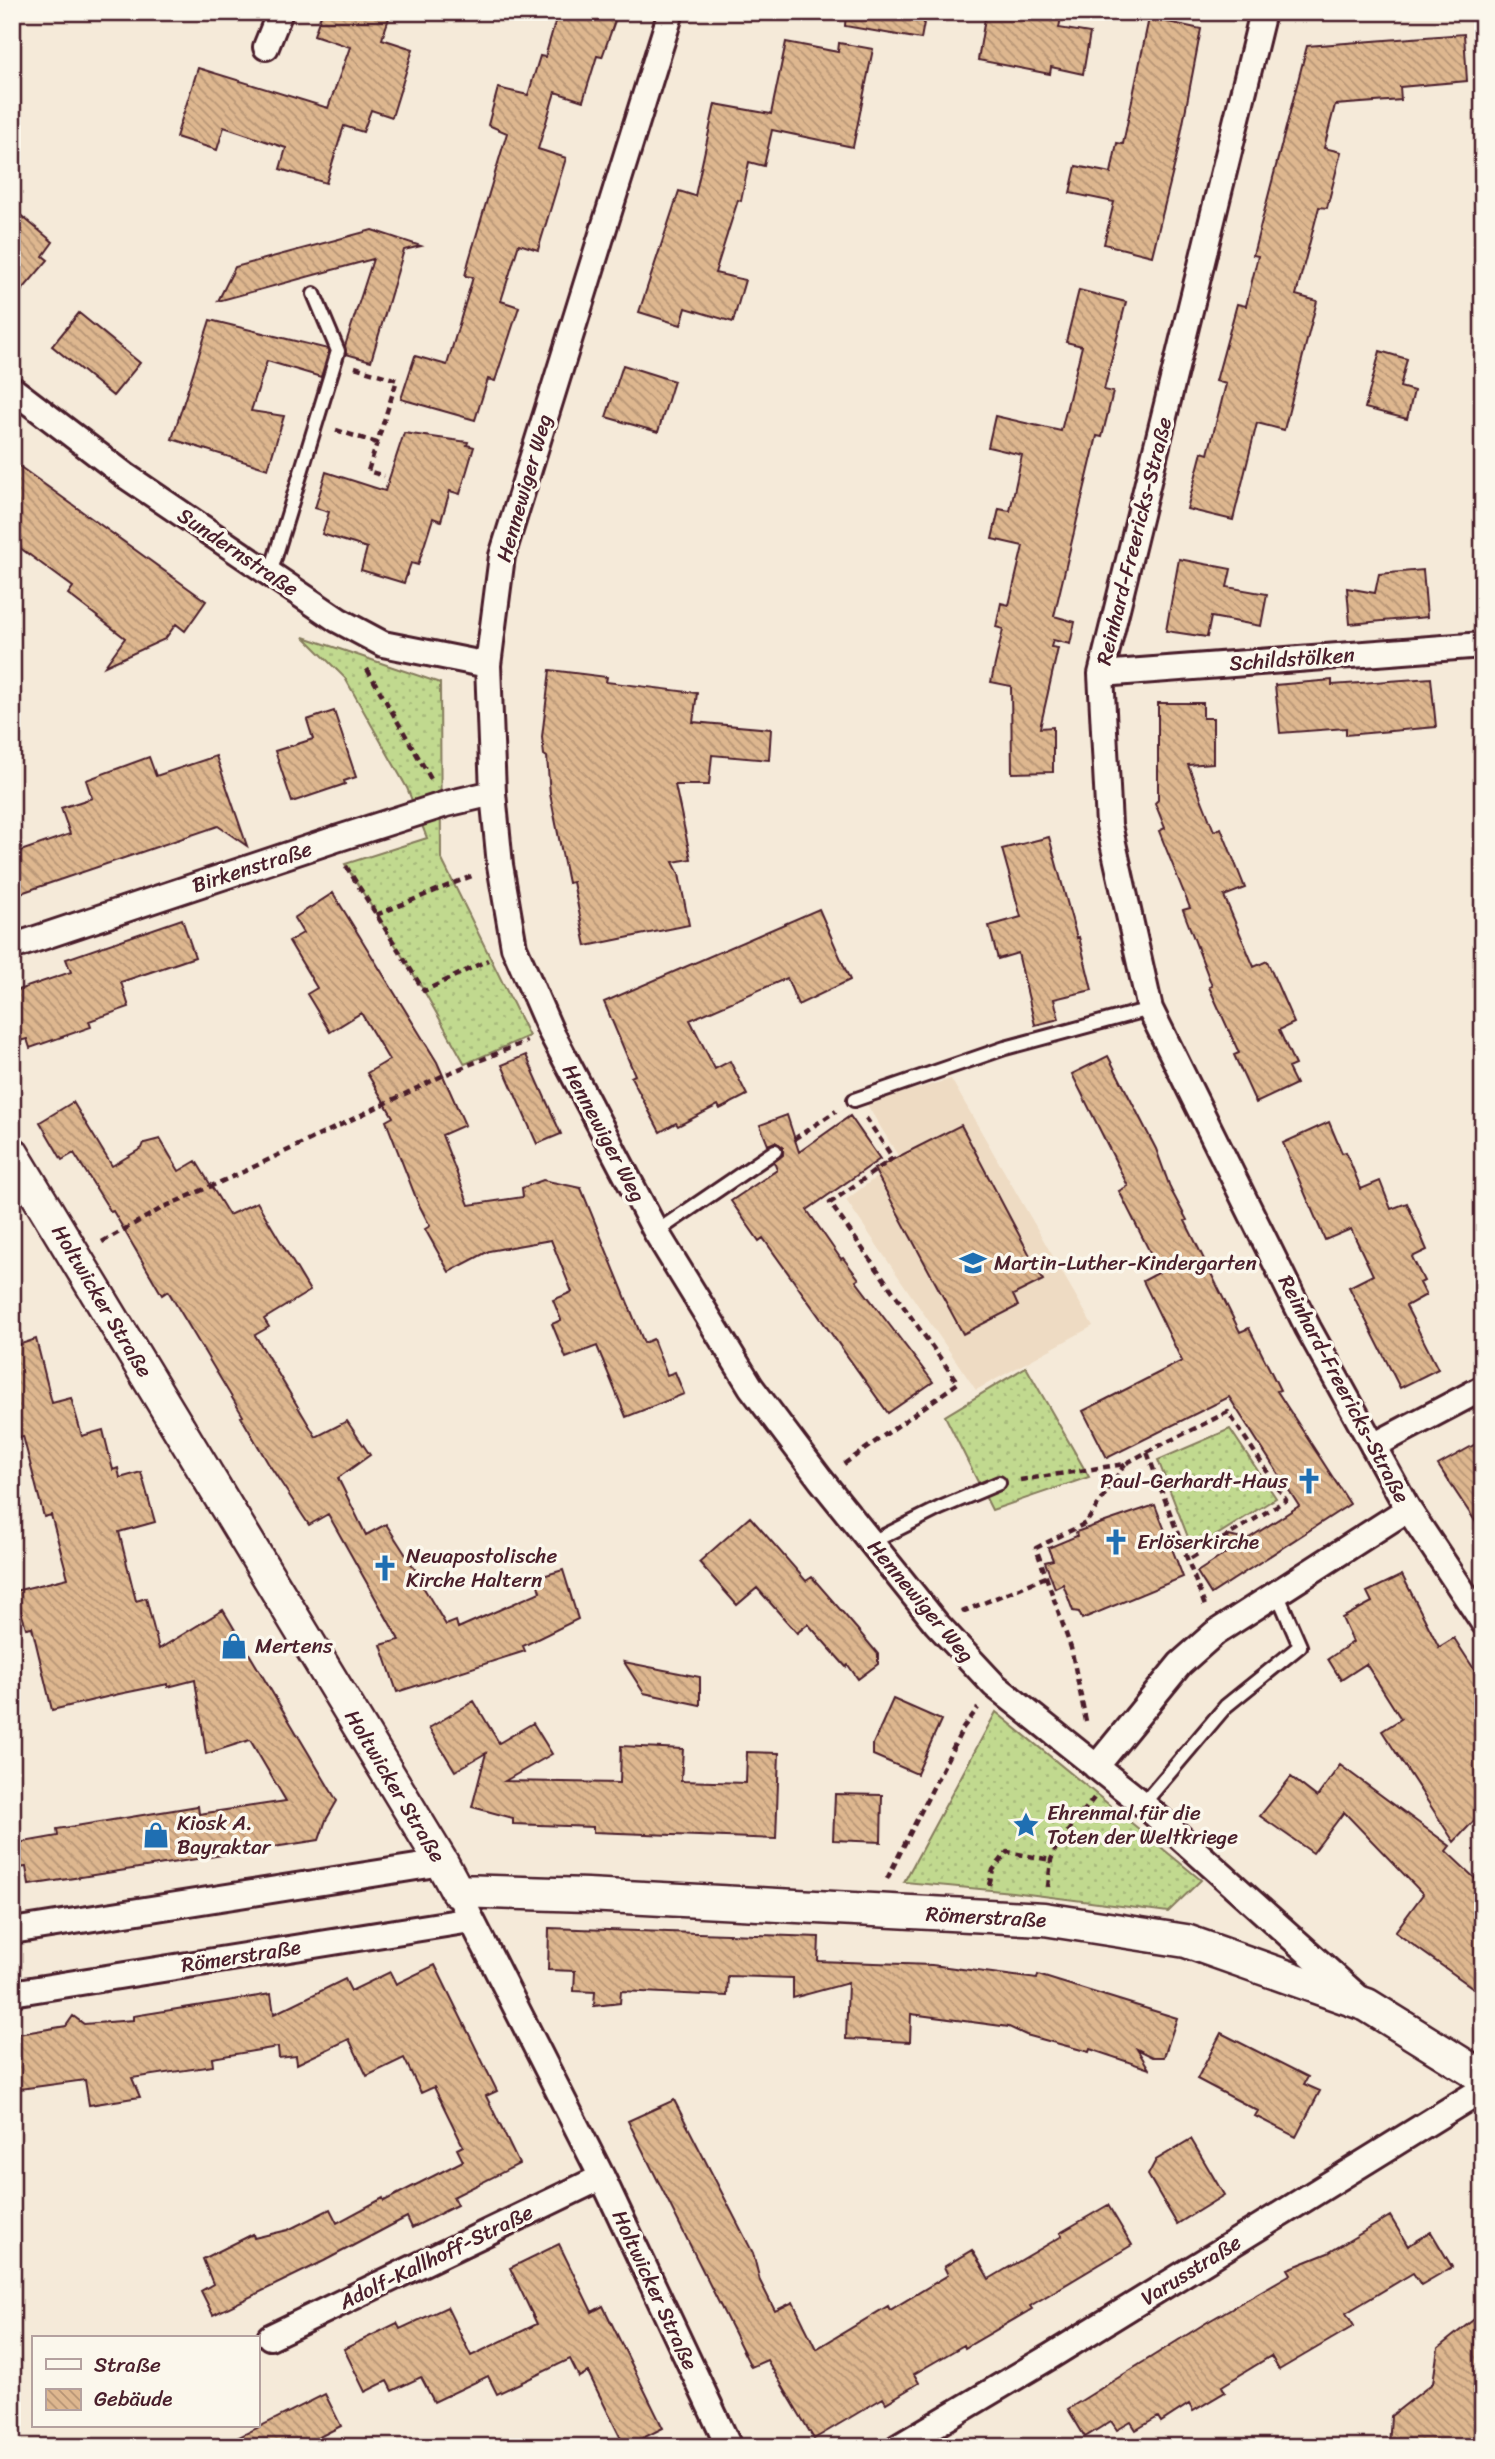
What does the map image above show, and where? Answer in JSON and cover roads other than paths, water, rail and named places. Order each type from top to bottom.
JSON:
[{"type":"street","points":[[266,47],[280,12]]},
{"type":"street","name":"Hennewiger Weg","points":[[671,12],[502,556],[488,666],[493,793],[500,865],[514,947],[551,1031],[656,1232],[751,1387],[821,1480],[936,1623],[993,1685],[1143,1804],[1367,2005]]},
{"type":"street","name":"Reinhard-Freericks-Straße","points":[[1263,12],[1101,674],[1109,825],[1150,1009],[1308,1328],[1408,1509],[1483,1622]]},
{"type":"street","name":"Sundernstraße","points":[[12,389],[126,476],[338,620],[383,644],[488,666]]},
{"type":"street","name":"Schildstölken","points":[[1101,674],[1483,645]]},
{"type":"street","name":"Birkenstraße","points":[[12,947],[336,839],[446,804],[493,793]]},
{"type":"street","name":"Holtwicker Straße","points":[[12,1153],[442,1863],[602,2177],[729,2447]]},
{"type":"street","points":[[1373,1446],[1483,1388]]},
{"type":"street","points":[[1103,1772],[1180,1664],[1215,1633],[1408,1509]]},
{"type":"street","points":[[12,1931],[442,1863]]},
{"type":"street","name":"Römerstraße","points":[[457,1891],[587,1895],[1044,1919],[1186,1941],[1367,2005],[1483,2077]]},
{"type":"street","name":"Römerstraße","points":[[12,1993],[471,1920]]},
{"type":"street","name":"Varusstraße","points":[[898,2447],[1052,2356],[1483,2089]]},
{"type":"street","name":"Adolf-Kallhoff-Straße","points":[[270,2337],[602,2177]]},
{"type":"lane","points":[[270,574],[338,351],[314,294]]},
{"type":"lane","points":[[854,1100],[1005,1048],[1150,1009]]},
{"type":"lane","points":[[656,1232],[775,1152]]},
{"type":"lane","points":[[872,1542],[940,1508],[999,1483]]},
{"type":"lane","points":[[1143,1804],[1226,1706],[1300,1646],[1277,1593]]},
{"type":"place","name":"Martin-Luther-Kindergarten","points":[[973,1263]]},
{"type":"place","name":"Paul-Gerhardt-Haus","points":[[1309,1481]]},
{"type":"place","name":"Erlöserkirche","points":[[1116,1542]]},
{"type":"place","name":"Neuapostolische Kirche Haltern","points":[[385,1568]]},
{"type":"place","name":"Mertens","points":[[234,1646]]},
{"type":"place","name":"Ehrenmal für die Toten der Weltkriege","points":[[1026,1825]]},
{"type":"place","name":"Kiosk A. Bayraktar","points":[[156,1835]]}]
